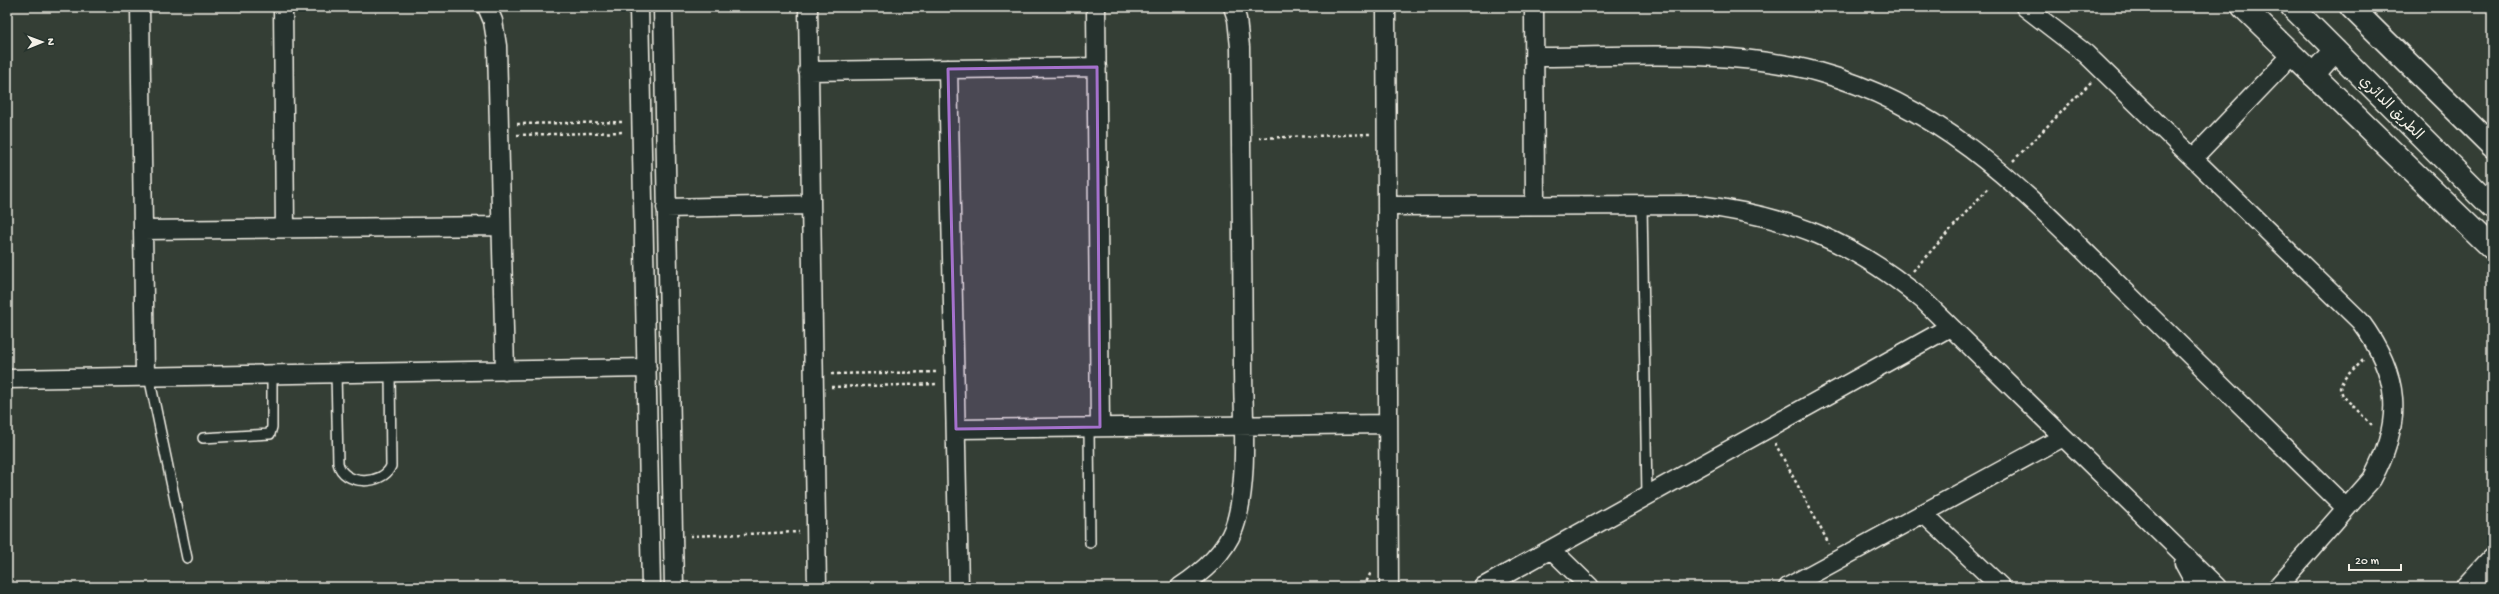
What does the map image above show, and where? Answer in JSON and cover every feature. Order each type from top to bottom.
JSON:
[{"type":"main road","points":[[2243,7],[2492,248]]},
{"type":"main road","name":"الطريق الدائري","points":[[2292,7],[2492,207]]},
{"type":"main road","points":[[2351,7],[2492,146]]},
{"type":"main road","points":[[2313,75],[2335,50]]},
{"type":"main road","points":[[2467,587],[2492,560]]},
{"type":"street","points":[[140,7],[143,230],[147,376]]},
{"type":"street","points":[[283,7],[285,228]]},
{"type":"street","points":[[488,7],[493,21],[497,46],[505,370]]},
{"type":"street","points":[[639,7],[651,587]]},
{"type":"street","points":[[663,7],[674,587]]},
{"type":"street","points":[[808,7],[817,587]]},
{"type":"street","points":[[1094,427],[1097,67],[1096,7]]},
{"type":"street","points":[[1180,587],[1203,572],[1221,552],[1234,528],[1241,503],[1243,426],[1242,138],[1240,47],[1237,18],[1233,7]]},
{"type":"street","points":[[1534,7],[1535,205]]},
{"type":"street","points":[[2025,7],[2086,54],[2194,157],[2360,321],[2377,344],[2388,367],[2393,392],[2394,418],[2389,443],[2372,479],[2277,587]]},
{"type":"street","points":[[1385,10],[1389,587]]},
{"type":"street","points":[[2194,157],[2292,55]]},
{"type":"street","points":[[1534,57],[1725,58],[1772,63],[1825,75],[1863,87],[1906,106],[1947,130],[2024,193],[2346,508]]},
{"type":"street","points":[[808,71],[1097,67]]},
{"type":"street","points":[[948,69],[959,587]]},
{"type":"street","points":[[666,208],[810,204]]},
{"type":"street","points":[[1387,206],[1698,205],[1740,210],[1782,220],[1821,234],[1859,253],[1894,276],[1923,300],[2218,587]]},
{"type":"street","points":[[143,230],[502,226]]},
{"type":"street","points":[[645,287],[668,287]]},
{"type":"street","points":[[1483,587],[1950,327]]},
{"type":"street","points":[[7,379],[647,368]]},
{"type":"street","points":[[956,429],[1388,424]]},
{"type":"street","points":[[1791,586],[2063,437]]},
{"type":"street","points":[[1923,513],[2001,587]]},
{"type":"street","points":[[2174,545],[2197,587]]},
{"type":"street","points":[[1551,549],[1590,587]]},
{"type":"lane","points":[[1642,205],[1647,496]]},
{"type":"lane","points":[[336,373],[338,463],[342,473],[350,479],[380,479],[386,476],[392,466],[390,372]]},
{"type":"lane","points":[[203,438],[270,434],[272,427],[272,374]]},
{"type":"lane","points":[[147,376],[187,558]]},
{"type":"lane","points":[[1090,543],[1094,427]]},
{"type":"path","points":[[499,130],[642,126]]},
{"type":"path","points":[[499,130],[642,126]]},
{"type":"path","points":[[1242,138],[1386,134]]},
{"type":"path","points":[[2377,344],[2343,380],[2340,388],[2343,396],[2389,443]]},
{"type":"path","points":[[813,381],[955,378]]},
{"type":"path","points":[[813,381],[955,378]]},
{"type":"path","points":[[1767,428],[1838,560]]},
{"type":"path","points":[[673,536],[815,532]]},
{"type":"highlighted area","points":[[1097,67],[1100,427],[956,429],[948,69]]}]
